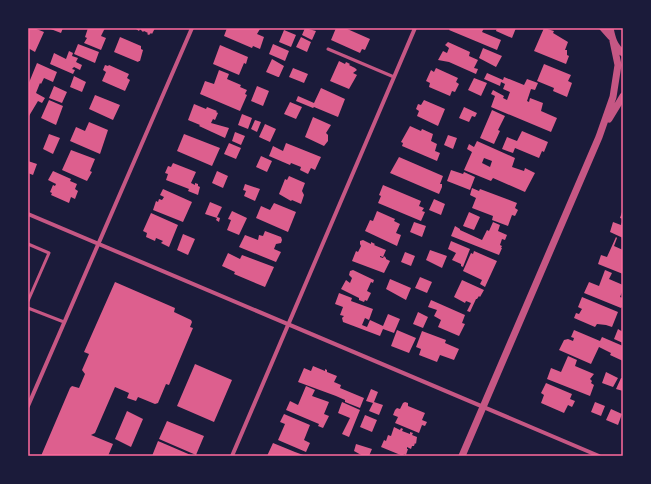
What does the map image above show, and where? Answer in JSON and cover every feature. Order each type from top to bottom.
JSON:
[{"type":"street","points":[[28,406],[192,28]]},
{"type":"street","points":[[232,456],[415,28]]},
{"type":"street","points":[[603,28],[619,50],[623,53]]},
{"type":"street","points":[[462,456],[599,137],[613,97],[618,65],[610,28]]},
{"type":"street","points":[[599,137],[623,96]]},
{"type":"street","points":[[28,214],[599,456]]},
{"type":"lane","points":[[328,48],[394,77]]},
{"type":"lane","points":[[28,244],[49,253],[28,301]]},
{"type":"lane","points":[[28,308],[64,322]]},
{"type":"building","points":[[28,28],[34,28],[44,32],[35,52],[28,48]]},
{"type":"building","points":[[48,28],[63,28],[61,33]]},
{"type":"building","points":[[88,28],[105,28],[101,36],[106,38],[101,50],[84,43],[87,38],[85,37]]},
{"type":"building","points":[[136,28],[155,28],[152,34],[151,33],[149,35],[147,34],[148,33],[143,32],[140,29],[139,31]]},
{"type":"building","points":[[227,28],[260,29],[257,34],[264,37],[260,49],[253,46],[252,48],[224,36]]},
{"type":"building","points":[[305,28],[316,31],[312,40],[302,35]]},
{"type":"building","points":[[336,28],[345,28],[370,39],[365,50],[362,49],[360,53],[331,40]]},
{"type":"building","points":[[450,28],[484,28],[482,32],[501,40],[497,50],[449,30]]},
{"type":"building","points":[[497,28],[516,28],[512,38],[496,31]]},
{"type":"building","points":[[544,28],[554,31],[553,33],[568,42],[565,50],[567,50],[567,55],[569,56],[566,64],[534,51]]},
{"type":"building","points":[[284,30],[296,35],[291,47],[279,42]]},
{"type":"building","points":[[120,37],[141,46],[141,49],[143,50],[140,61],[138,62],[114,52]]},
{"type":"building","points":[[301,37],[311,42],[307,52],[296,47]]},
{"type":"building","points":[[448,42],[470,52],[469,56],[478,60],[474,68],[478,69],[476,74],[449,62],[438,60],[443,51],[447,53],[449,48],[445,45]]},
{"type":"building","points":[[78,44],[99,52],[95,63],[74,54]]},
{"type":"building","points":[[273,44],[289,51],[285,61],[269,54]]},
{"type":"building","points":[[220,45],[248,57],[246,64],[244,63],[239,75],[213,64]]},
{"type":"building","points":[[483,48],[502,56],[496,67],[479,58]]},
{"type":"building","points":[[69,51],[73,53],[72,56],[78,58],[76,62],[82,65],[80,70],[74,67],[72,69],[75,70],[73,74],[50,64],[54,53],[66,59]]},
{"type":"building","points":[[272,59],[284,66],[279,77],[266,72]]},
{"type":"building","points":[[339,61],[345,64],[346,62],[350,64],[349,65],[357,70],[353,73],[357,75],[349,89],[330,81]]},
{"type":"building","points":[[37,63],[57,72],[53,82],[44,78],[41,84],[40,83],[36,93],[45,98],[42,103],[38,101],[28,116],[28,85]]},
{"type":"building","points":[[544,64],[571,75],[568,81],[572,83],[567,97],[553,91],[554,88],[537,81]]},
{"type":"building","points":[[105,65],[109,65],[129,74],[127,78],[130,80],[125,91],[102,81],[106,72],[103,70]]},
{"type":"building","points":[[293,68],[308,74],[304,83],[289,77]]},
{"type":"building","points":[[436,68],[458,78],[456,82],[459,84],[455,92],[452,91],[450,96],[429,87],[430,83],[426,81],[431,70],[434,72]]},
{"type":"building","points":[[219,70],[229,74],[227,79],[241,85],[240,87],[247,90],[245,94],[247,95],[240,111],[200,94],[205,81],[214,84]]},
{"type":"building","points":[[487,73],[503,80],[504,77],[524,85],[527,79],[538,83],[535,90],[531,89],[527,101],[529,102],[530,98],[543,103],[541,111],[557,118],[551,132],[491,107],[495,96],[491,94],[493,90],[504,96],[503,98],[507,100],[510,92],[503,89],[505,84],[501,82],[500,86],[484,79]]},
{"type":"building","points":[[74,76],[86,82],[82,92],[70,87]]},
{"type":"building","points":[[474,78],[487,83],[481,96],[468,90]]},
{"type":"building","points":[[54,86],[67,92],[62,103],[49,98]]},
{"type":"building","points":[[257,86],[269,91],[263,106],[251,101]]},
{"type":"building","points":[[321,88],[345,99],[338,117],[296,101],[298,96],[314,103]]},
{"type":"building","points":[[95,95],[120,105],[113,120],[89,109]]},
{"type":"building","points":[[49,100],[63,106],[56,125],[41,118]]},
{"type":"building","points":[[424,100],[445,109],[438,126],[417,116],[419,111],[416,109],[418,104],[421,105]]},
{"type":"building","points":[[290,102],[302,107],[296,119],[284,114]]},
{"type":"building","points":[[194,104],[206,109],[207,107],[217,111],[216,112],[218,113],[215,120],[213,119],[211,123],[229,128],[225,138],[188,120]]},
{"type":"building","points":[[464,107],[477,113],[475,117],[472,116],[469,122],[459,118]]},
{"type":"building","points":[[492,110],[505,116],[498,130],[500,131],[494,144],[480,138]]},
{"type":"building","points":[[242,114],[252,118],[248,129],[238,125]]},
{"type":"building","points":[[313,117],[331,125],[326,133],[328,135],[328,141],[324,146],[305,137]]},
{"type":"building","points":[[255,120],[261,122],[257,132],[251,129]]},
{"type":"building","points":[[89,122],[108,130],[100,154],[70,141],[76,127],[85,131]]},
{"type":"building","points":[[265,124],[276,129],[270,142],[259,137]]},
{"type":"building","points":[[410,126],[433,134],[431,141],[437,144],[435,151],[440,153],[437,161],[402,146],[403,143],[401,142]]},
{"type":"building","points":[[522,131],[548,142],[544,152],[542,151],[539,158],[515,148],[513,153],[502,149],[507,137],[517,141]]},
{"type":"building","points":[[235,132],[245,136],[241,145],[232,141]]},
{"type":"building","points":[[49,134],[60,138],[53,154],[43,149]]},
{"type":"building","points":[[184,134],[220,148],[212,166],[177,151]]},
{"type":"building","points":[[448,135],[457,138],[453,149],[444,145]]},
{"type":"building","points":[[477,141],[515,158],[512,167],[524,171],[525,168],[535,173],[525,192],[493,178],[491,181],[464,170],[472,152],[467,149],[469,144],[474,147]],"holes":[[[484,158],[492,161],[490,167],[482,163]]]},
{"type":"building","points":[[229,143],[241,148],[236,159],[224,154]]},
{"type":"building","points":[[286,143],[321,157],[315,170],[311,168],[308,174],[300,170],[301,167],[291,163],[290,165],[269,156],[273,146],[283,151]]},
{"type":"building","points":[[71,150],[95,159],[90,171],[92,172],[87,181],[62,170]]},
{"type":"building","points":[[261,156],[272,161],[267,172],[256,167]]},
{"type":"building","points":[[399,157],[443,176],[440,184],[442,184],[442,187],[439,194],[390,173]]},
{"type":"building","points":[[28,161],[37,164],[33,175],[28,173]]},
{"type":"building","points":[[173,163],[196,172],[191,183],[195,185],[195,183],[198,184],[200,187],[198,195],[188,191],[189,189],[166,180],[168,174],[165,173],[168,166],[171,167]]},
{"type":"building","points":[[451,170],[463,174],[464,172],[475,177],[470,190],[447,181]]},
{"type":"building","points":[[53,171],[71,179],[70,181],[77,184],[75,189],[78,191],[75,199],[71,197],[69,203],[51,195],[52,193],[50,192],[53,185],[55,186],[56,184],[48,180]]},
{"type":"building","points":[[217,171],[228,176],[223,188],[212,183]]},
{"type":"building","points":[[289,176],[305,183],[302,191],[304,195],[301,204],[292,200],[291,201],[279,194],[285,179],[287,180]]},
{"type":"building","points":[[245,184],[260,189],[255,201],[244,196],[246,191],[243,190]]},
{"type":"building","points":[[383,185],[421,201],[419,206],[424,208],[422,211],[425,212],[421,221],[378,203]]},
{"type":"building","points":[[472,188],[479,191],[480,189],[517,203],[515,208],[518,210],[515,216],[512,215],[508,226],[492,220],[493,216],[472,208],[476,198],[470,195]]},
{"type":"building","points":[[163,189],[192,202],[183,222],[153,210],[156,201],[158,202],[159,199],[162,200],[164,197],[160,195]]},
{"type":"building","points":[[434,199],[445,204],[441,215],[429,210]]},
{"type":"building","points":[[210,202],[222,207],[217,217],[220,218],[219,222],[216,220],[217,218],[205,214]]},
{"type":"building","points":[[274,203],[296,212],[288,232],[256,218],[261,206],[270,210]]},
{"type":"building","points":[[623,209],[623,219],[620,218]]},
{"type":"building","points":[[232,211],[247,218],[239,235],[227,230],[231,220],[228,219]]},
{"type":"building","points":[[377,211],[395,219],[394,221],[400,224],[396,233],[401,235],[397,246],[365,231],[370,220],[373,221]]},
{"type":"building","points":[[469,212],[480,217],[474,230],[463,226]]},
{"type":"building","points":[[151,213],[178,225],[169,247],[161,243],[163,241],[156,238],[155,241],[146,237],[147,233],[143,231]]},
{"type":"building","points":[[623,219],[623,238],[610,232],[613,222],[621,225]]},
{"type":"building","points":[[414,222],[426,226],[422,237],[410,232]]},
{"type":"building","points":[[493,222],[500,225],[498,231],[507,235],[505,240],[502,239],[500,245],[502,248],[499,255],[451,236],[455,226],[460,230],[482,240],[487,230],[489,231]]},
{"type":"building","points":[[265,231],[281,237],[281,243],[276,244],[274,249],[281,252],[276,262],[239,247],[245,235],[258,240],[259,235],[263,236]]},
{"type":"building","points":[[183,234],[195,239],[188,255],[177,250]]},
{"type":"building","points":[[616,237],[614,246],[623,250],[623,274],[598,264],[601,255],[607,257]]},
{"type":"building","points":[[363,240],[371,244],[371,242],[375,244],[374,245],[386,250],[383,257],[380,256],[383,258],[384,256],[390,261],[384,273],[352,261],[356,251],[358,252],[361,246],[360,241]]},
{"type":"building","points":[[451,241],[470,249],[463,267],[461,264],[452,260],[456,253],[448,249]]},
{"type":"building","points":[[430,250],[447,256],[442,268],[426,260]]},
{"type":"building","points":[[474,251],[497,261],[485,287],[480,284],[482,280],[463,271],[471,253],[473,254]]},
{"type":"building","points":[[405,252],[415,256],[411,266],[401,262]]},
{"type":"building","points":[[228,253],[240,259],[242,255],[274,267],[265,287],[234,274],[235,272],[222,266]]},
{"type":"building","points":[[353,270],[374,280],[373,283],[371,282],[367,291],[371,293],[367,301],[365,300],[364,302],[359,300],[359,298],[341,289],[346,280],[350,283],[352,278],[349,275],[350,271]]},
{"type":"building","points":[[605,270],[612,273],[609,279],[623,285],[623,290],[620,297],[623,298],[623,306],[621,308],[584,293],[589,282],[599,286]]},
{"type":"building","points":[[420,277],[432,282],[427,293],[415,288]]},
{"type":"building","points":[[390,279],[411,288],[406,300],[386,289]]},
{"type":"building","points":[[462,280],[484,290],[480,297],[479,296],[476,299],[470,312],[467,311],[471,303],[466,301],[465,303],[454,297]]},
{"type":"building","points":[[115,282],[175,308],[174,312],[191,320],[192,322],[190,327],[193,328],[169,385],[166,384],[158,403],[155,404],[138,397],[136,401],[127,398],[129,393],[115,387],[95,433],[91,435],[113,444],[108,456],[41,456],[70,388],[72,386],[79,388],[85,374],[82,370],[89,354],[84,352]]},
{"type":"building","points":[[339,293],[352,298],[351,301],[373,309],[369,320],[365,318],[362,325],[367,327],[370,320],[383,326],[388,314],[400,319],[394,333],[383,329],[380,336],[343,322],[342,318],[344,316],[340,315],[343,307],[335,304]]},
{"type":"building","points":[[582,297],[618,312],[612,327],[597,324],[595,327],[574,318],[576,313],[579,314],[582,309],[578,307]]},
{"type":"building","points":[[431,300],[465,315],[462,323],[465,324],[459,336],[438,327],[441,320],[434,316],[437,310],[428,307]]},
{"type":"building","points":[[418,312],[428,317],[423,328],[413,324]]},
{"type":"building","points":[[618,329],[623,332],[623,343],[614,339]]},
{"type":"building","points":[[397,330],[416,338],[409,353],[391,346]]},
{"type":"building","points":[[574,330],[600,341],[602,337],[623,346],[623,361],[610,355],[611,353],[599,347],[591,364],[559,350],[564,340],[568,339],[573,341],[574,338],[571,337]]},
{"type":"building","points":[[422,331],[446,340],[445,343],[459,349],[454,360],[440,355],[437,362],[419,355],[421,349],[416,347]]},
{"type":"building","points":[[568,356],[577,360],[575,366],[594,374],[590,379],[592,381],[591,383],[594,385],[590,396],[547,379],[551,368],[561,372]]},
{"type":"building","points":[[195,364],[232,380],[214,422],[177,406]]},
{"type":"building","points":[[313,366],[325,371],[325,369],[327,372],[337,376],[334,382],[341,385],[340,388],[364,398],[360,408],[345,402],[345,400],[336,396],[298,382],[304,368],[311,371]]},
{"type":"building","points":[[606,372],[618,378],[613,387],[602,383]]},
{"type":"building","points":[[621,378],[623,378],[623,391],[616,389]]},
{"type":"building","points":[[546,383],[572,394],[570,399],[575,401],[572,407],[568,405],[564,413],[541,403],[544,395],[541,393]]},
{"type":"building","points":[[306,386],[315,390],[312,396],[329,402],[324,414],[329,416],[323,428],[318,426],[319,424],[286,410],[290,401],[298,405]]},
{"type":"building","points":[[371,389],[378,392],[374,402],[383,405],[379,415],[369,411],[373,403],[366,401]]},
{"type":"building","points":[[342,402],[360,410],[349,437],[342,434],[350,418],[338,413]]},
{"type":"building","points":[[405,402],[408,403],[408,406],[425,413],[422,420],[427,422],[425,426],[422,425],[419,433],[395,423],[398,417],[393,415],[395,410],[397,408],[400,409]]},
{"type":"building","points":[[595,402],[605,406],[601,416],[591,412]]},
{"type":"building","points":[[611,409],[622,414],[618,425],[606,420]]},
{"type":"building","points":[[127,411],[143,419],[131,447],[115,439]]},
{"type":"building","points":[[284,414],[310,425],[304,440],[310,443],[306,452],[278,440],[285,424],[280,422]]},
{"type":"building","points":[[365,415],[377,420],[372,432],[360,427]]},
{"type":"building","points":[[167,421],[204,436],[196,455],[159,439]]},
{"type":"building","points":[[394,427],[400,430],[401,428],[403,429],[402,431],[410,434],[410,432],[413,433],[412,435],[417,437],[416,444],[415,443],[414,446],[412,446],[411,449],[407,447],[408,449],[406,455],[404,454],[403,456],[381,447],[384,440],[386,441],[388,435],[391,436]]},
{"type":"building","points":[[158,441],[193,456],[152,456]]},
{"type":"building","points":[[273,443],[295,452],[306,456],[267,456]]},
{"type":"building","points":[[356,444],[372,449],[369,456],[363,456],[354,451]]}]
